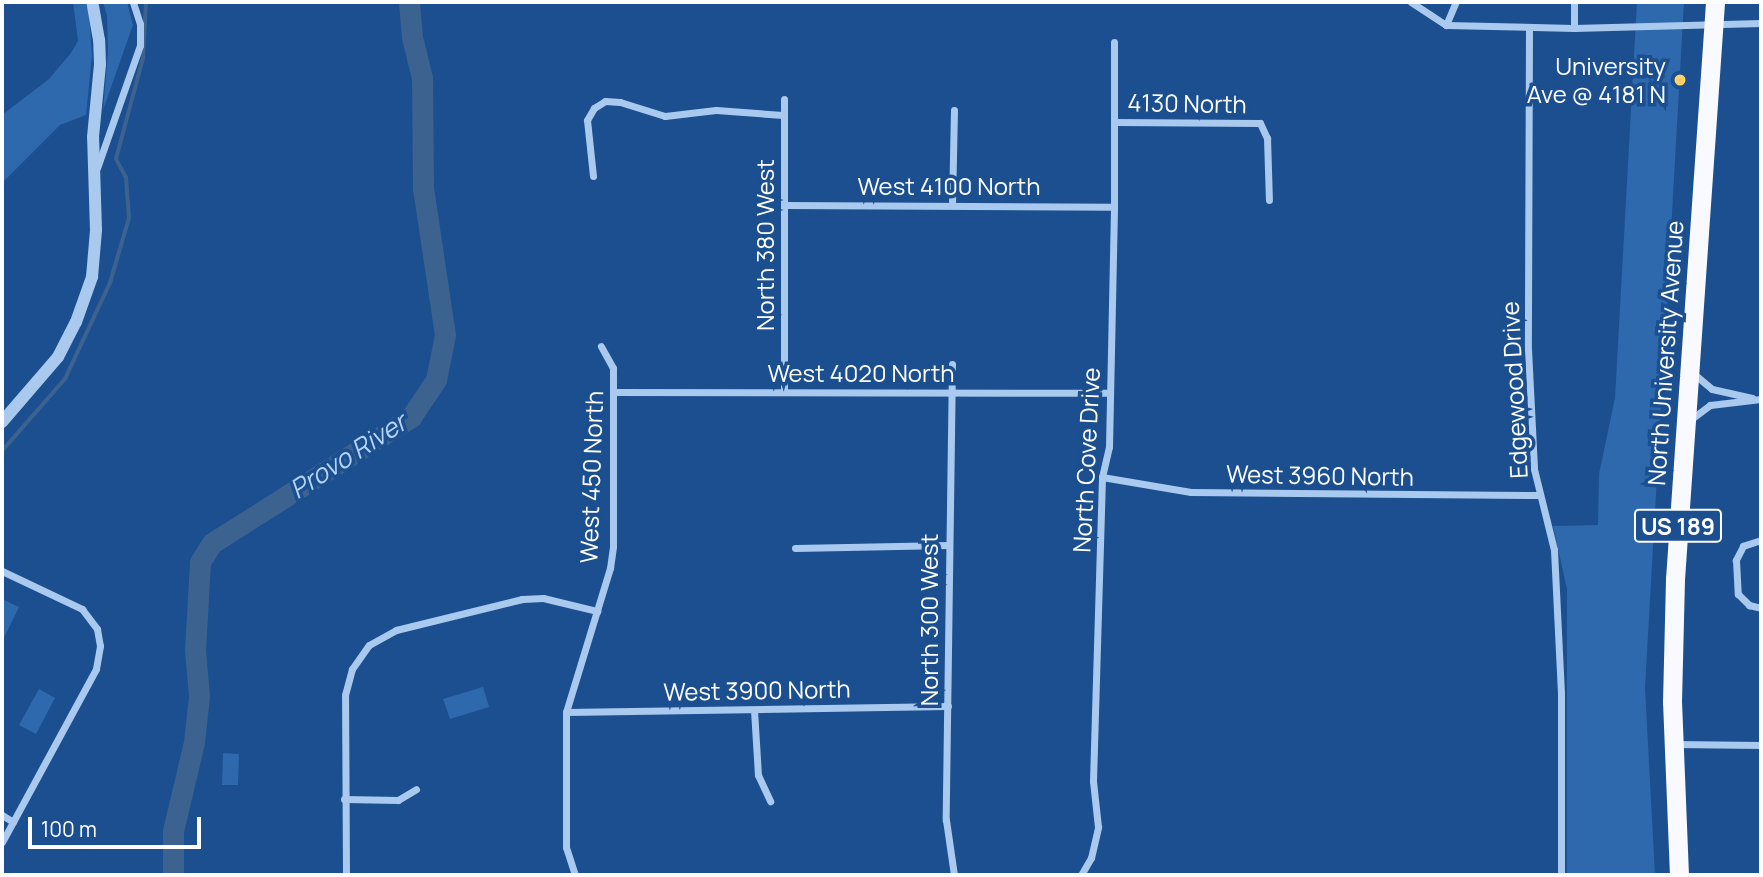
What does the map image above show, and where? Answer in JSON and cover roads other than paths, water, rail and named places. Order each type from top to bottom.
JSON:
[{"type":"highway","name":"North University Avenue","points":[[1679,875],[1673,744],[1674,602],[1688,364],[1715,2]]},
{"type":"street","points":[[2,422],[58,357],[92,277],[96,230],[93,137],[99,40],[92,2]]},
{"type":"street","points":[[95,173],[139,45],[139,24],[133,2]]},
{"type":"street","points":[[1410,2],[1446,25],[1574,28],[1761,23]]},
{"type":"street","points":[[1446,25],[1456,2]]},
{"type":"street","points":[[1574,2],[1574,28]]},
{"type":"street","name":"Edgewood Drive","points":[[1529,27],[1528,349],[1534,469],[1554,550],[1557,587],[1561,694],[1561,875]]},
{"type":"street","name":"North Cove Drive","points":[[1081,875],[1091,858],[1098,827],[1093,781],[1102,477],[1109,447],[1114,42]]},
{"type":"street","name":"North 380 West","points":[[784,99],[784,392]]},
{"type":"street","points":[[593,176],[587,120],[594,108],[605,102],[620,102],[665,116],[716,110],[783,115]]},
{"type":"street","points":[[952,205],[954,110]]},
{"type":"street","name":"4130 North","points":[[1114,122],[1260,123],[1267,138],[1269,200]]},
{"type":"street","name":"West 4100 North","points":[[784,205],[1114,206]]},
{"type":"street","name":"West 450 North","points":[[575,875],[566,847],[566,712],[597,611],[613,546],[612,362],[601,346]]},
{"type":"street","name":"North 300 West","points":[[952,364],[946,820],[954,875]]},
{"type":"street","points":[[1688,364],[1712,389],[1757,399]]},
{"type":"street","name":"West 4020 North","points":[[613,392],[1110,393]]},
{"type":"street","points":[[1684,425],[1710,405],[1757,399]]},
{"type":"street","name":"West 3960 North","points":[[1102,477],[1191,492],[1539,495]]},
{"type":"street","points":[[1761,540],[1747,543],[1740,550],[1737,574],[1741,599],[1749,605],[1761,608]]},
{"type":"street","points":[[795,548],[949,545]]},
{"type":"street","points":[[2,570],[74,603],[85,611],[97,629],[100,646],[96,669],[2,842]]},
{"type":"street","points":[[346,875],[345,695],[359,657],[377,639],[396,630],[522,599],[543,598],[597,611]]},
{"type":"street","name":"West 3900 North","points":[[566,712],[948,706]]},
{"type":"street","points":[[754,710],[758,775],[770,801]]},
{"type":"street","points":[[1673,744],[1761,745]]},
{"type":"street","points":[[344,799],[398,800],[416,789]]},
{"type":"street","points":[[2,815],[13,821]]},
{"type":"waterway","points":[[2,451],[65,379],[110,283],[129,218],[126,178],[116,159],[143,58],[146,2]]},
{"type":"waterway","name":"Provo River","points":[[173,875],[173,831],[194,742],[199,696],[195,650],[200,562],[212,543],[411,417],[436,380],[445,335],[423,187],[422,78],[412,37],[409,2]]},
{"type":"place","name":"University Ave @ 4181 N","points":[[1680,80]]}]
